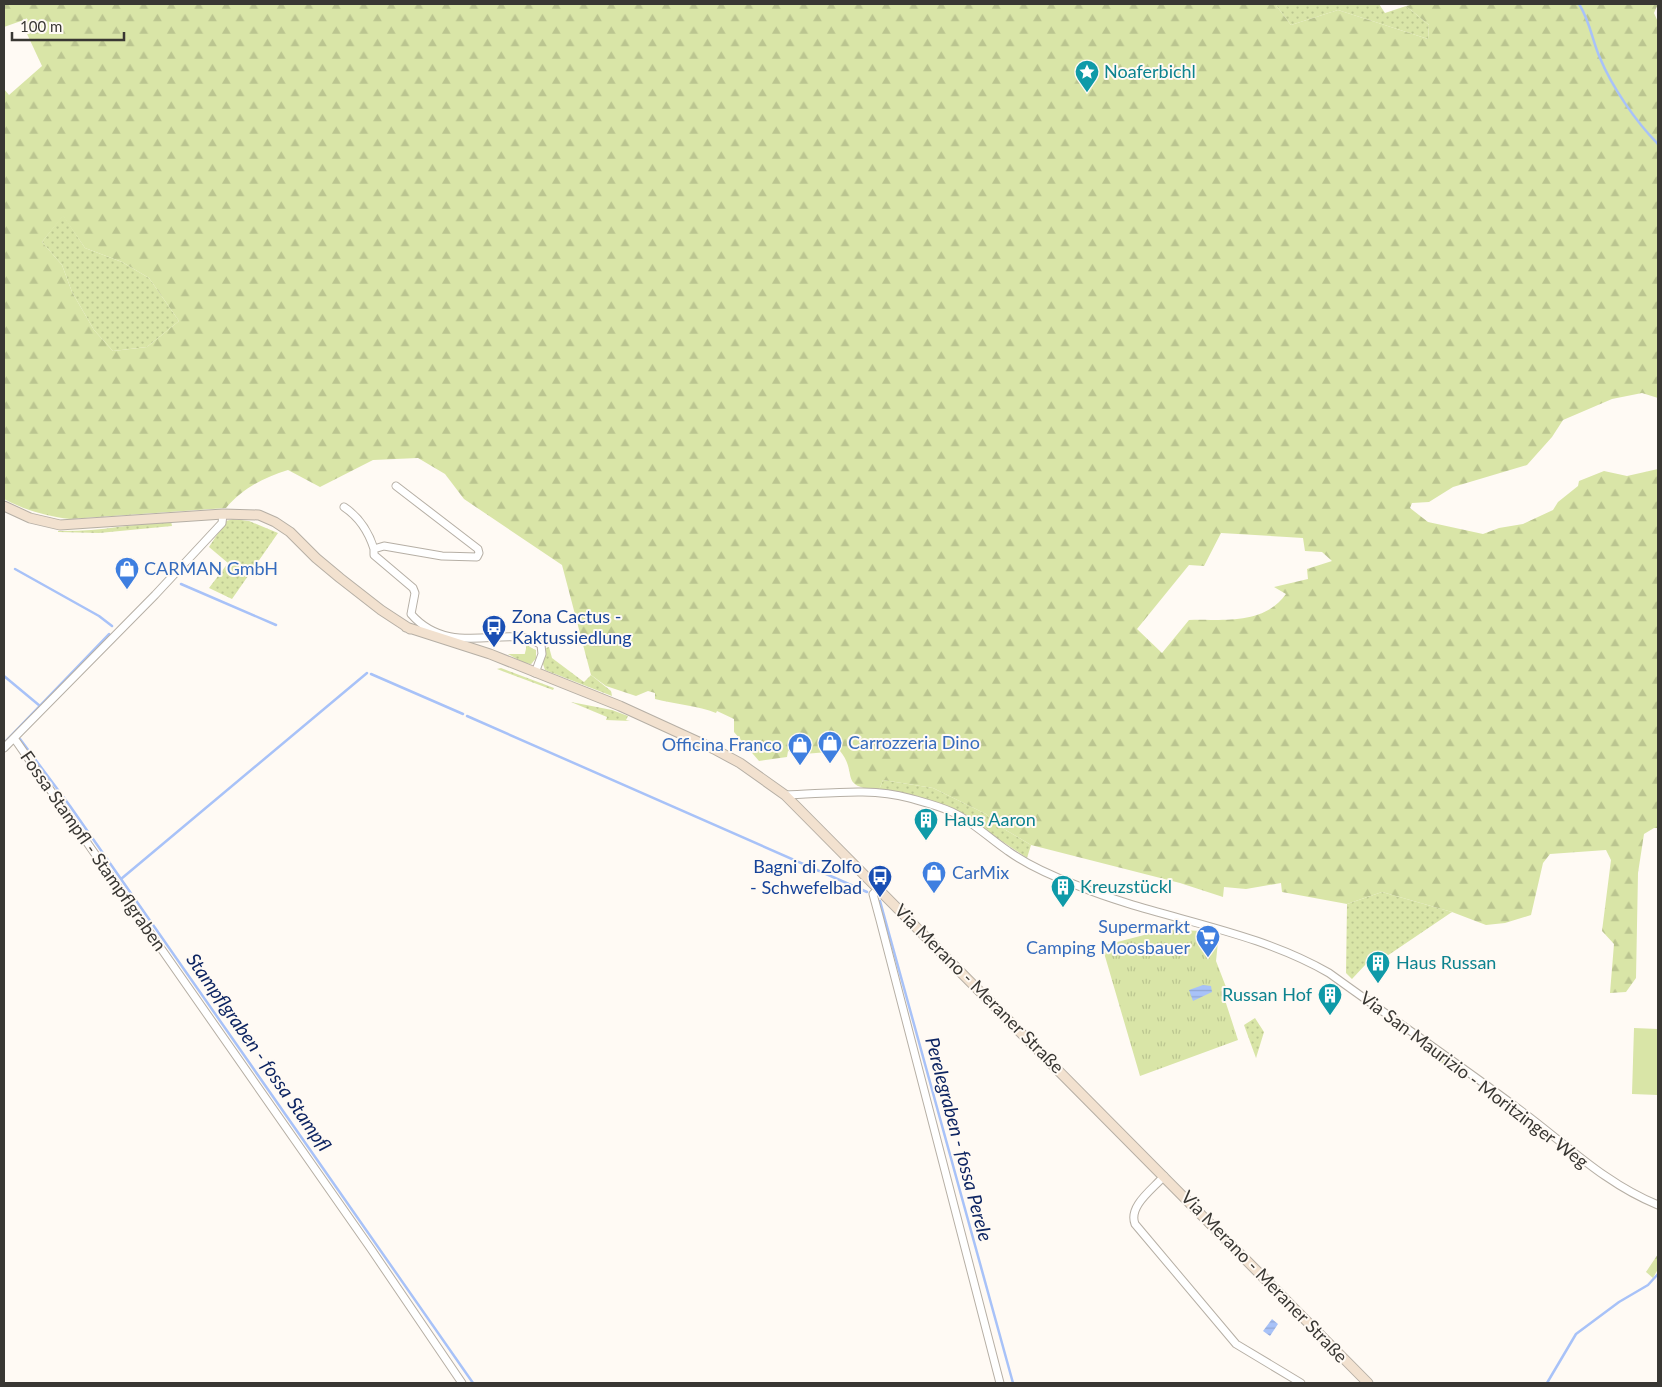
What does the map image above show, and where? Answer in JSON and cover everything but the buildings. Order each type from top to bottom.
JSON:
[{"type":"main road","name":"Via Merano - Meraner Straße","points":[[4,506],[30,518],[60,525],[223,514],[259,516],[275,522],[290,532],[316,558],[340,578],[406,627],[490,654],[620,706],[740,763],[784,795],[879,888],[1368,1383]]},
{"type":"street","points":[[374,549],[384,546],[442,556],[477,557],[479,553],[478,549],[396,486]]},
{"type":"street","points":[[344,507],[357,517],[371,539],[374,555],[413,588],[415,593],[411,610],[416,619],[440,634],[452,638],[474,640],[526,638],[535,641],[541,645],[542,654],[535,673]]},
{"type":"street","points":[[4,748],[161,589],[222,523],[223,514]]},
{"type":"street","name":"Fossa Stampfl - Stampflgraben","points":[[14,738],[372,1249],[462,1383]]},
{"type":"street","name":"Via San Maurizio - Moritzinger Weg","points":[[784,795],[870,793],[907,797],[953,812],[1039,870],[1076,886],[1134,906],[1267,944],[1302,958],[1329,973],[1526,1114],[1595,1170],[1641,1198],[1658,1205]]},
{"type":"street","points":[[879,888],[874,894],[880,920],[1000,1383]]},
{"type":"street","points":[[1164,1176],[1135,1207],[1133,1219],[1135,1224],[1236,1344],[1300,1383]]},
{"type":"green space","points":[[4,4],[1275,4],[1291,25],[1338,10],[1428,39],[1429,25],[1406,6],[1414,4],[1658,4],[1654,13],[1658,22],[1658,398],[1642,393],[1612,399],[1563,420],[1552,437],[1527,465],[1453,487],[1429,502],[1412,503],[1410,508],[1428,522],[1483,534],[1499,528],[1523,524],[1553,510],[1558,502],[1578,486],[1579,481],[1604,471],[1627,476],[1658,469],[1658,828],[1654,828],[1644,834],[1638,873],[1636,978],[1626,992],[1610,993],[1614,944],[1602,931],[1611,860],[1606,850],[1550,854],[1543,863],[1531,915],[1505,923],[1486,925],[1452,912],[1382,892],[1347,904],[1282,892],[1281,883],[1246,889],[1224,887],[1223,897],[1180,883],[1031,845],[994,823],[986,814],[933,788],[883,780],[879,790],[858,786],[853,782],[848,766],[840,751],[792,755],[788,751],[787,757],[759,761],[734,732],[734,719],[717,711],[716,713],[655,699],[655,693],[648,691],[636,696],[606,686],[591,675],[562,565],[464,499],[445,474],[418,458],[373,460],[320,487],[288,470],[254,484],[226,508],[70,519],[36,512],[4,499],[4,89],[9,95],[42,66],[21,21],[4,27]],"holes":[[[63,216],[85,248],[122,262],[149,278],[179,321],[147,347],[113,351],[94,330],[72,292],[62,265],[42,242]],[[1221,533],[1303,538],[1305,551],[1322,552],[1332,561],[1307,569],[1308,579],[1274,587],[1286,594],[1277,604],[1254,616],[1228,620],[1189,620],[1162,653],[1137,629],[1189,565],[1204,566]]]},
{"type":"green space","points":[[1275,4],[1379,4],[1385,13],[1406,6],[1429,25],[1428,39],[1338,10],[1291,25]]},
{"type":"green space","points":[[63,215],[85,248],[122,262],[149,278],[179,321],[147,347],[113,351],[94,330],[72,292],[62,265],[42,242]]},
{"type":"green space","points":[[233,519],[249,521],[278,533],[232,599],[209,588],[228,563],[209,547],[226,521]]},
{"type":"green space","points":[[171,521],[172,526],[99,533],[58,532],[100,529]]},
{"type":"green space","points":[[527,645],[535,650],[536,658],[531,664],[523,661]]},
{"type":"green space","points":[[526,646],[536,650],[536,658],[531,664],[524,663],[508,654],[526,654]]},
{"type":"green space","points":[[549,647],[552,658],[584,682],[591,675],[611,691],[612,696],[545,670],[543,664],[546,648]]},
{"type":"green space","points":[[501,668],[554,688],[553,690],[497,669]]},
{"type":"green space","points":[[571,702],[612,710],[628,716],[626,720],[630,721],[606,720],[607,717]]},
{"type":"green space","points":[[883,780],[933,788],[986,814],[994,823],[1031,845],[1027,858],[954,809],[909,795],[879,790]]},
{"type":"green space","points":[[1382,892],[1452,912],[1384,958],[1382,955],[1366,964],[1352,979],[1346,973],[1347,904]]},
{"type":"green space","points":[[1145,928],[1219,932],[1216,961],[1226,987],[1223,994],[1238,1040],[1140,1076],[1102,946],[1144,935]]},
{"type":"green space","points":[[1255,1018],[1264,1032],[1256,1058],[1244,1025]]},
{"type":"green space","points":[[1634,1028],[1658,1029],[1658,1095],[1632,1094]]},
{"type":"green space","points":[[1415,1038],[1452,1066],[1452,1071],[1428,1052]]},
{"type":"green space","points":[[1658,1254],[1658,1269],[1653,1278],[1646,1272]]},
{"type":"water","points":[[1203,985],[1211,986],[1212,992],[1193,1001],[1189,990]]},
{"type":"water","points":[[1272,1319],[1278,1324],[1270,1336],[1263,1331]]},
{"type":"waterway","points":[[1579,4],[1611,81],[1633,115],[1658,144]]},
{"type":"waterway","points":[[15,569],[99,616],[112,626]]},
{"type":"waterway","points":[[181,584],[276,625]]},
{"type":"waterway","points":[[4,743],[109,634]]},
{"type":"waterway","points":[[121,879],[367,673]]},
{"type":"waterway","points":[[371,674],[463,714]]},
{"type":"waterway","points":[[4,676],[40,706]]},
{"type":"waterway","points":[[467,716],[867,892]]},
{"type":"waterway","name":"Stampflgraben - fossa Stampfl","points":[[20,739],[70,806],[473,1383]]},
{"type":"waterway","name":"Perelegraben - fossa Perele","points":[[880,901],[1013,1383]]},
{"type":"waterway","points":[[1547,1383],[1576,1334],[1619,1302],[1648,1285],[1658,1274]]},
{"type":"place","name":"Noaferbichl","points":[[1087,93]]},
{"type":"place","name":"CARMAN GmbH","points":[[127,590]]},
{"type":"place","name":"Zona Cactus - Kaktussiedlung","points":[[494,648]]},
{"type":"place","name":"Carrozzeria Dino","points":[[830,764]]},
{"type":"place","name":"Officina Franco","points":[[800,766]]},
{"type":"place","name":"Haus Aaron","points":[[926,841]]},
{"type":"place","name":"CarMix","points":[[934,894]]},
{"type":"place","name":"Bagni di Zolfo - Schwefelbad","points":[[880,898]]},
{"type":"place","name":"Kreuzstückl","points":[[1063,908]]},
{"type":"place","name":"Supermarkt Camping Moosbauer","points":[[1208,958]]},
{"type":"place","name":"Haus Russan","points":[[1378,984]]},
{"type":"place","name":"Russan Hof","points":[[1330,1016]]}]
